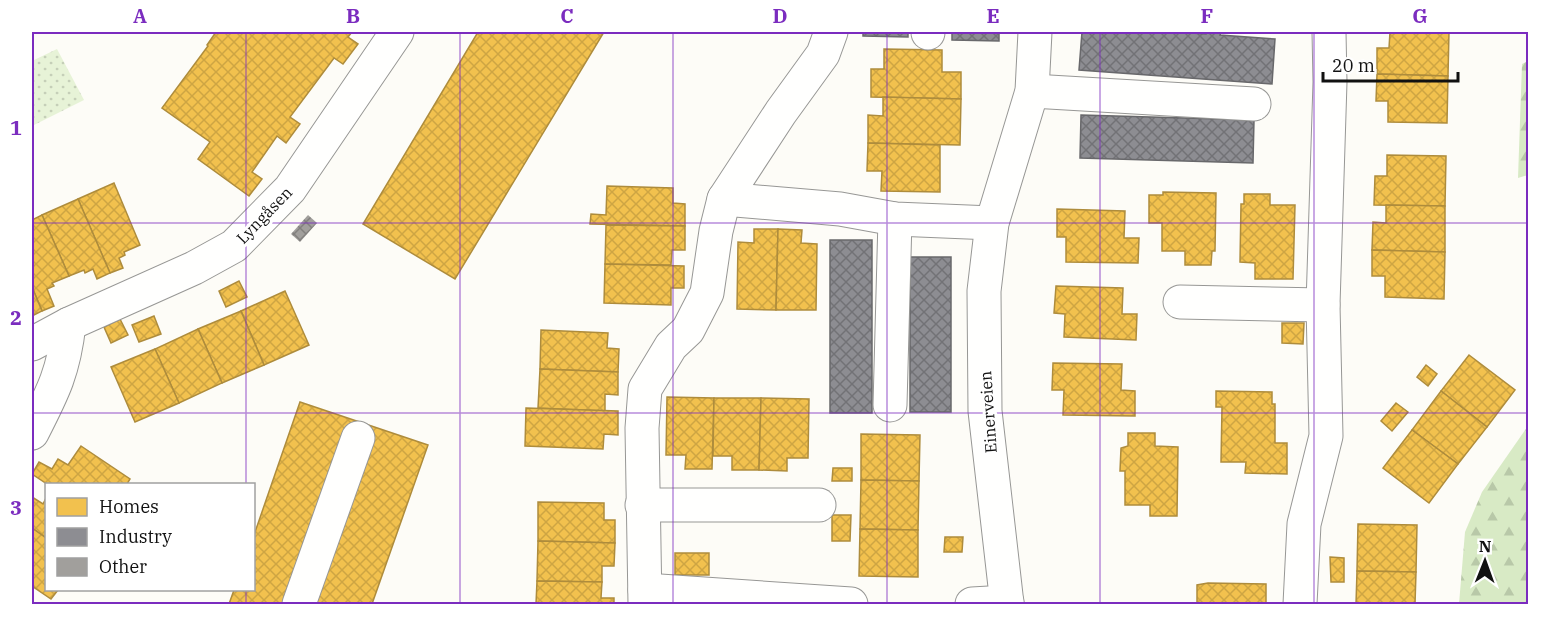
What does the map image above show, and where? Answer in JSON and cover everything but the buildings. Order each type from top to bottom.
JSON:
[{"type":"street","name":"Lyngåsen","points":[[32,344],[69,324],[194,268],[234,246],[290,189],[397,32]]},
{"type":"street","points":[[831,32],[823,54],[781,112],[724,199],[716,231],[707,293],[688,330],[671,346],[645,389],[642,428],[645,597],[851,604]]},
{"type":"street","name":"Einerveien","points":[[972,604],[1007,603],[985,411],[984,291],[992,223],[1032,91],[1035,32]]},
{"type":"street","points":[[1300,604],[1304,524],[1326,436],[1323,305],[1330,82],[1329,32]]},
{"type":"street","points":[[1032,91],[1254,104]]},
{"type":"street","points":[[724,199],[840,209],[895,219],[992,223]]},
{"type":"street","points":[[890,405],[895,219]]},
{"type":"street","points":[[1180,302],[1323,305]]},
{"type":"street","points":[[32,434],[55,388],[66,354],[69,324]]},
{"type":"street","points":[[299,604],[358,438]]},
{"type":"street","points":[[642,505],[819,505]]},
{"type":"green space","points":[[57,49],[84,100],[32,126],[32,61]]},
{"type":"green space","points":[[1528,61],[1528,175],[1518,178],[1522,64]]},
{"type":"green space","points":[[1528,426],[1528,604],[1459,604],[1465,532],[1482,492]]}]
